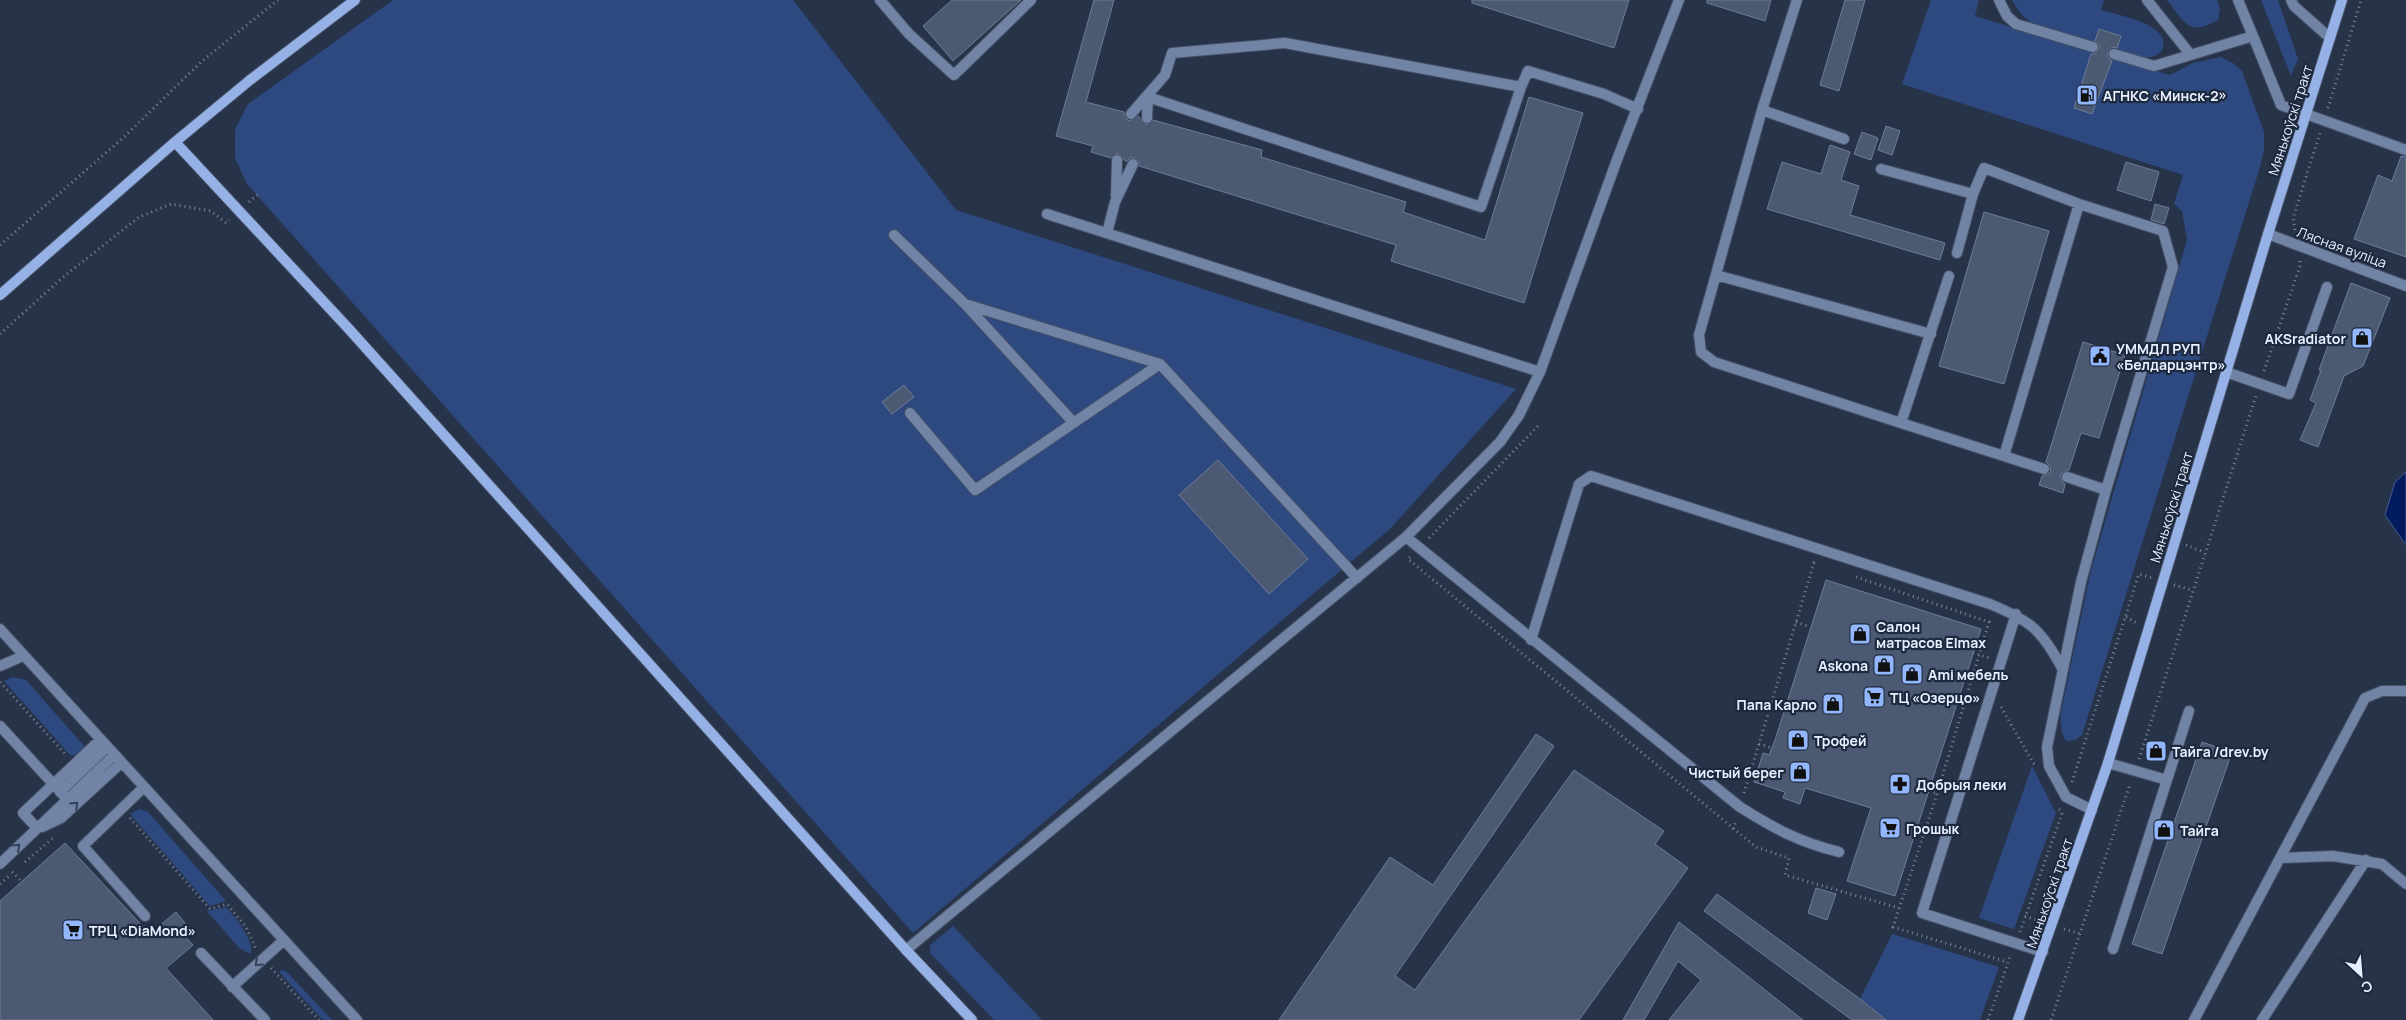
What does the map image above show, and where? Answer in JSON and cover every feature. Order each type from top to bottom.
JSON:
[{"type":"street","points":[[0,295],[175,142],[250,80],[355,0]]},
{"type":"street","points":[[881,1],[909,34],[954,75],[1031,0]]},
{"type":"street","points":[[906,950],[1406,537],[1500,442],[1519,415],[1540,372],[1679,0]]},
{"type":"street","points":[[1797,0],[1762,110],[1699,335],[1701,352],[1714,362],[2044,469]]},
{"type":"street","points":[[2000,0],[2007,16],[2016,24],[2093,47]]},
{"type":"street","points":[[2147,0],[2190,54]]},
{"type":"street","points":[[2238,0],[2281,105],[2406,150]]},
{"type":"street","points":[[2291,0],[2294,6],[2330,38]]},
{"type":"street","name":"Мянькоўскі тракт","points":[[2018,1020],[2108,763],[2268,234],[2342,0]]},
{"type":"street","points":[[2114,54],[2154,66],[2253,36]]},
{"type":"street","points":[[1132,114],[1165,75],[1172,53],[1285,44],[1521,87]]},
{"type":"street","points":[[1148,97],[1482,207],[1521,87],[1528,71],[1604,94],[1638,108]]},
{"type":"street","points":[[1147,118],[1148,97]]},
{"type":"street","points":[[1762,110],[1844,139]]},
{"type":"street","points":[[175,142],[348,328],[906,950],[972,1020]]},
{"type":"street","points":[[1107,233],[1115,202],[1118,160]]},
{"type":"street","points":[[1115,202],[1133,164]]},
{"type":"street","points":[[1957,253],[1973,194],[1984,168],[2079,204],[2163,232],[2173,267],[2106,490],[2081,582],[2047,747],[2049,766],[2066,798],[2092,810]]},
{"type":"street","points":[[1881,169],[1973,194]]},
{"type":"street","points":[[2004,456],[2079,204]]},
{"type":"street","points":[[1047,214],[1540,372]]},
{"type":"street","name":"Лясная вуліца","points":[[2268,234],[2406,286]]},
{"type":"street","points":[[894,235],[965,304],[1074,423]]},
{"type":"street","points":[[1716,275],[1931,334]]},
{"type":"street","points":[[1901,423],[1949,276]]},
{"type":"street","points":[[2226,372],[2289,394],[2327,287]]},
{"type":"street","points":[[965,304],[1160,364],[1357,578]]},
{"type":"street","points":[[910,413],[975,490],[1160,364]]},
{"type":"street","points":[[1531,640],[1579,484],[1591,476],[1980,600],[2016,614],[2038,630],[2049,644],[2063,670]]},
{"type":"street","points":[[2067,477],[2106,490]]},
{"type":"street","points":[[1406,537],[1531,640],[1740,807],[1778,831],[1807,844],[1839,852]]},
{"type":"street","points":[[2016,614],[1922,913],[2043,952]]},
{"type":"street","points":[[0,629],[357,1020]]},
{"type":"street","points":[[0,666],[23,656]]},
{"type":"street","points":[[2194,1020],[2365,698],[2382,691],[2406,691]]},
{"type":"street","points":[[2113,949],[2189,711]]},
{"type":"street","points":[[0,726],[60,792]]},
{"type":"street","points":[[0,864],[36,830],[80,759],[110,751]]},
{"type":"street","points":[[36,830],[23,813],[60,792],[110,751]]},
{"type":"street","points":[[36,830],[61,818],[110,751]]},
{"type":"street","points":[[2108,763],[2167,780]]},
{"type":"street","points":[[144,788],[83,846],[145,916]]},
{"type":"street","points":[[2280,858],[2334,856],[2366,860],[2382,864],[2406,884]]},
{"type":"street","points":[[2262,1020],[2366,860]]},
{"type":"street","points":[[232,987],[284,940]]},
{"type":"street","points":[[201,953],[265,1020]]},
{"type":"path","points":[[0,245],[123,138],[202,61],[278,0]]},
{"type":"path","points":[[2357,12],[2361,0]]},
{"type":"path","points":[[0,334],[62,278],[139,217],[171,204],[211,211],[226,223]]},
{"type":"path","points":[[2051,1020],[2135,771],[2223,493],[2300,266]]},
{"type":"path","points":[[1733,829],[1814,563],[1823,566]]},
{"type":"path","points":[[1850,576],[1989,622],[1981,655],[1938,794],[1893,927],[2008,962]]},
{"type":"path","points":[[1796,622],[1810,628]]},
{"type":"path","points":[[1988,1020],[2062,813],[2117,649]]},
{"type":"path","points":[[1973,653],[2000,661]]},
{"type":"path","points":[[0,682],[69,758],[80,759]]},
{"type":"path","points":[[1999,704],[2038,771]]},
{"type":"path","points":[[1759,744],[1772,748]]},
{"type":"path","points":[[1929,791],[1938,794]]},
{"type":"path","points":[[2057,805],[2062,813]]},
{"type":"path","points":[[122,808],[210,909],[228,904],[246,927],[251,943],[263,959],[319,1020]]},
{"type":"path","points":[[0,884],[57,834]]},
{"type":"path","points":[[12,872],[22,882]]},
{"type":"path","points":[[1847,892],[1900,908]]},
{"type":"shaded area","points":[[393,0],[793,0],[956,210],[1516,389],[1391,528],[913,933],[247,184],[235,158],[235,129],[248,104]]},
{"type":"shaded area","points":[[1931,0],[1979,0],[1975,16],[2170,75],[2193,63],[2221,57],[2233,63],[2242,71],[2264,132],[2264,150],[2260,167],[2082,735],[2075,740],[2066,741],[2062,733],[2060,716],[2091,570],[2187,240],[2182,211],[2174,204],[2183,175],[1902,84]]},
{"type":"shaded area","points":[[2012,0],[2104,0],[2101,10],[2130,18],[2151,27],[2159,33],[2163,40],[2163,48],[2162,51],[2153,57],[2144,58],[2030,22],[2021,14]]},
{"type":"shaded area","points":[[2167,0],[2217,0],[2220,9],[2218,20],[2200,27],[2188,25]]},
{"type":"shaded area","points":[[2261,0],[2278,0],[2298,59],[2291,76]]},
{"type":"shaded area","points":[[2406,472],[2406,545],[2385,515],[2395,482]]},
{"type":"shaded area","points":[[12,677],[26,680],[86,748],[76,756],[70,755],[4,681]]},
{"type":"shaded area","points":[[2032,766],[2056,813],[2014,929],[1979,918]]},
{"type":"shaded area","points":[[139,809],[148,812],[226,901],[210,906],[130,814]]},
{"type":"shaded area","points":[[226,907],[247,936],[250,942],[251,954],[239,948],[207,911]]},
{"type":"shaded area","points":[[953,926],[1042,1020],[994,1020],[930,953],[930,945]]},
{"type":"shaded area","points":[[1892,934],[1999,967],[1980,1020],[1886,1020],[1860,999]]},
{"type":"shaded area","points":[[283,970],[332,1020],[323,1020],[279,972]]},
{"type":"building","points":[[952,0],[1021,0],[953,61],[923,26]]},
{"type":"building","points":[[1094,0],[1114,0],[1086,102],[1124,112],[1125,117],[1129,121],[1138,116],[1146,125],[1153,120],[1262,150],[1261,157],[1406,202],[1403,212],[1485,240],[1529,97],[1583,113],[1524,303],[1391,261],[1396,245],[1139,166],[1139,161],[1135,158],[1130,158],[1126,162],[1118,153],[1111,158],[1091,152],[1093,146],[1056,136]]},
{"type":"building","points":[[1472,0],[1629,0],[1614,48],[1472,3]]},
{"type":"building","points":[[1707,0],[1771,0],[1765,21],[1707,3]]},
{"type":"building","points":[[1845,0],[1865,0],[1839,91],[1820,85]]},
{"type":"building","points":[[2099,29],[2121,36],[2117,48],[2112,47],[2108,52],[2107,56],[2112,61],[2092,114],[2074,108],[2091,54],[2095,54],[2099,49],[2100,45],[2095,41]]},
{"type":"building","points":[[1886,126],[1900,131],[1892,155],[1878,150]]},
{"type":"building","points":[[1862,132],[1878,138],[1871,160],[1854,154]]},
{"type":"building","points":[[1830,145],[1850,152],[1841,180],[1859,186],[1850,215],[1945,243],[1940,260],[1767,209],[1782,162],[1821,174]]},
{"type":"building","points":[[2401,156],[2406,157],[2406,257],[2354,239],[2378,175],[2392,181]]},
{"type":"building","points":[[2126,162],[2159,172],[2151,201],[2117,190]]},
{"type":"building","points":[[2155,204],[2169,208],[2164,224],[2151,220]]},
{"type":"building","points":[[1984,212],[2049,231],[2004,384],[1939,366]]},
{"type":"building","points":[[2351,283],[2390,298],[2363,366],[2344,376],[2318,447],[2300,440],[2316,403],[2310,400]]},
{"type":"building","points":[[2083,342],[2125,355],[2099,438],[2081,433],[2069,470],[2060,475],[2065,484],[2063,493],[2039,485],[2042,476],[2051,471],[2046,462]]},
{"type":"building","points":[[904,385],[914,397],[892,414],[882,402]]},
{"type":"building","points":[[1218,460],[1308,559],[1269,594],[1179,495]]},
{"type":"building","name":"ТЦ «Озерцо»","points":[[1826,580],[1981,629],[1895,896],[1847,881],[1871,808],[1805,788],[1800,804],[1783,798],[1785,792],[1754,782],[1763,753],[1769,755],[1775,740]]},
{"type":"building","points":[[1536,734],[1554,746],[1395,976],[1415,990],[1574,770],[1664,831],[1655,844],[1688,868],[1579,1020],[1279,1020],[1390,857],[1433,885]]},
{"type":"building","points":[[2202,742],[2232,752],[2162,954],[2132,944]]},
{"type":"building","name":"ТРЦ «DiaMond»","points":[[65,843],[150,934],[176,912],[188,927],[182,933],[193,945],[166,968],[213,1020],[0,1020],[0,901]]},
{"type":"building","points":[[1816,888],[1836,894],[1827,920],[1808,913]]},
{"type":"building","points":[[1717,894],[1886,1020],[1852,1020],[1704,911]]},
{"type":"building","points":[[1679,922],[1803,1020],[1669,1020],[1701,980],[1678,961],[1644,1020],[1623,1020]]},
{"type":"place","name":"АГНКС «Минск-2»","points":[[2087,95]]},
{"type":"place","name":"AKSradiator","points":[[2362,338]]},
{"type":"place","name":"УММДЛ РУП «Белдарцэнтр»","points":[[2100,356]]},
{"type":"place","name":"Салон матрасов Elmax","points":[[1860,634]]},
{"type":"place","name":"Askona","points":[[1884,665]]},
{"type":"place","name":"Ami мебель","points":[[1912,674]]},
{"type":"place","name":"ТЦ «Озерцо»","points":[[1874,697]]},
{"type":"place","name":"Папа Карло","points":[[1833,704]]},
{"type":"place","name":"Трофей","points":[[1798,740]]},
{"type":"place","name":"Тайга /drev.by","points":[[2156,751]]},
{"type":"place","name":"Чистый берег","points":[[1800,772]]},
{"type":"place","name":"Добрыя леки","points":[[1900,784]]},
{"type":"place","name":"Грошык","points":[[1890,828]]},
{"type":"place","name":"Тайга","points":[[2164,830]]},
{"type":"place","name":"ТРЦ «DiaMond»","points":[[73,930]]}]
